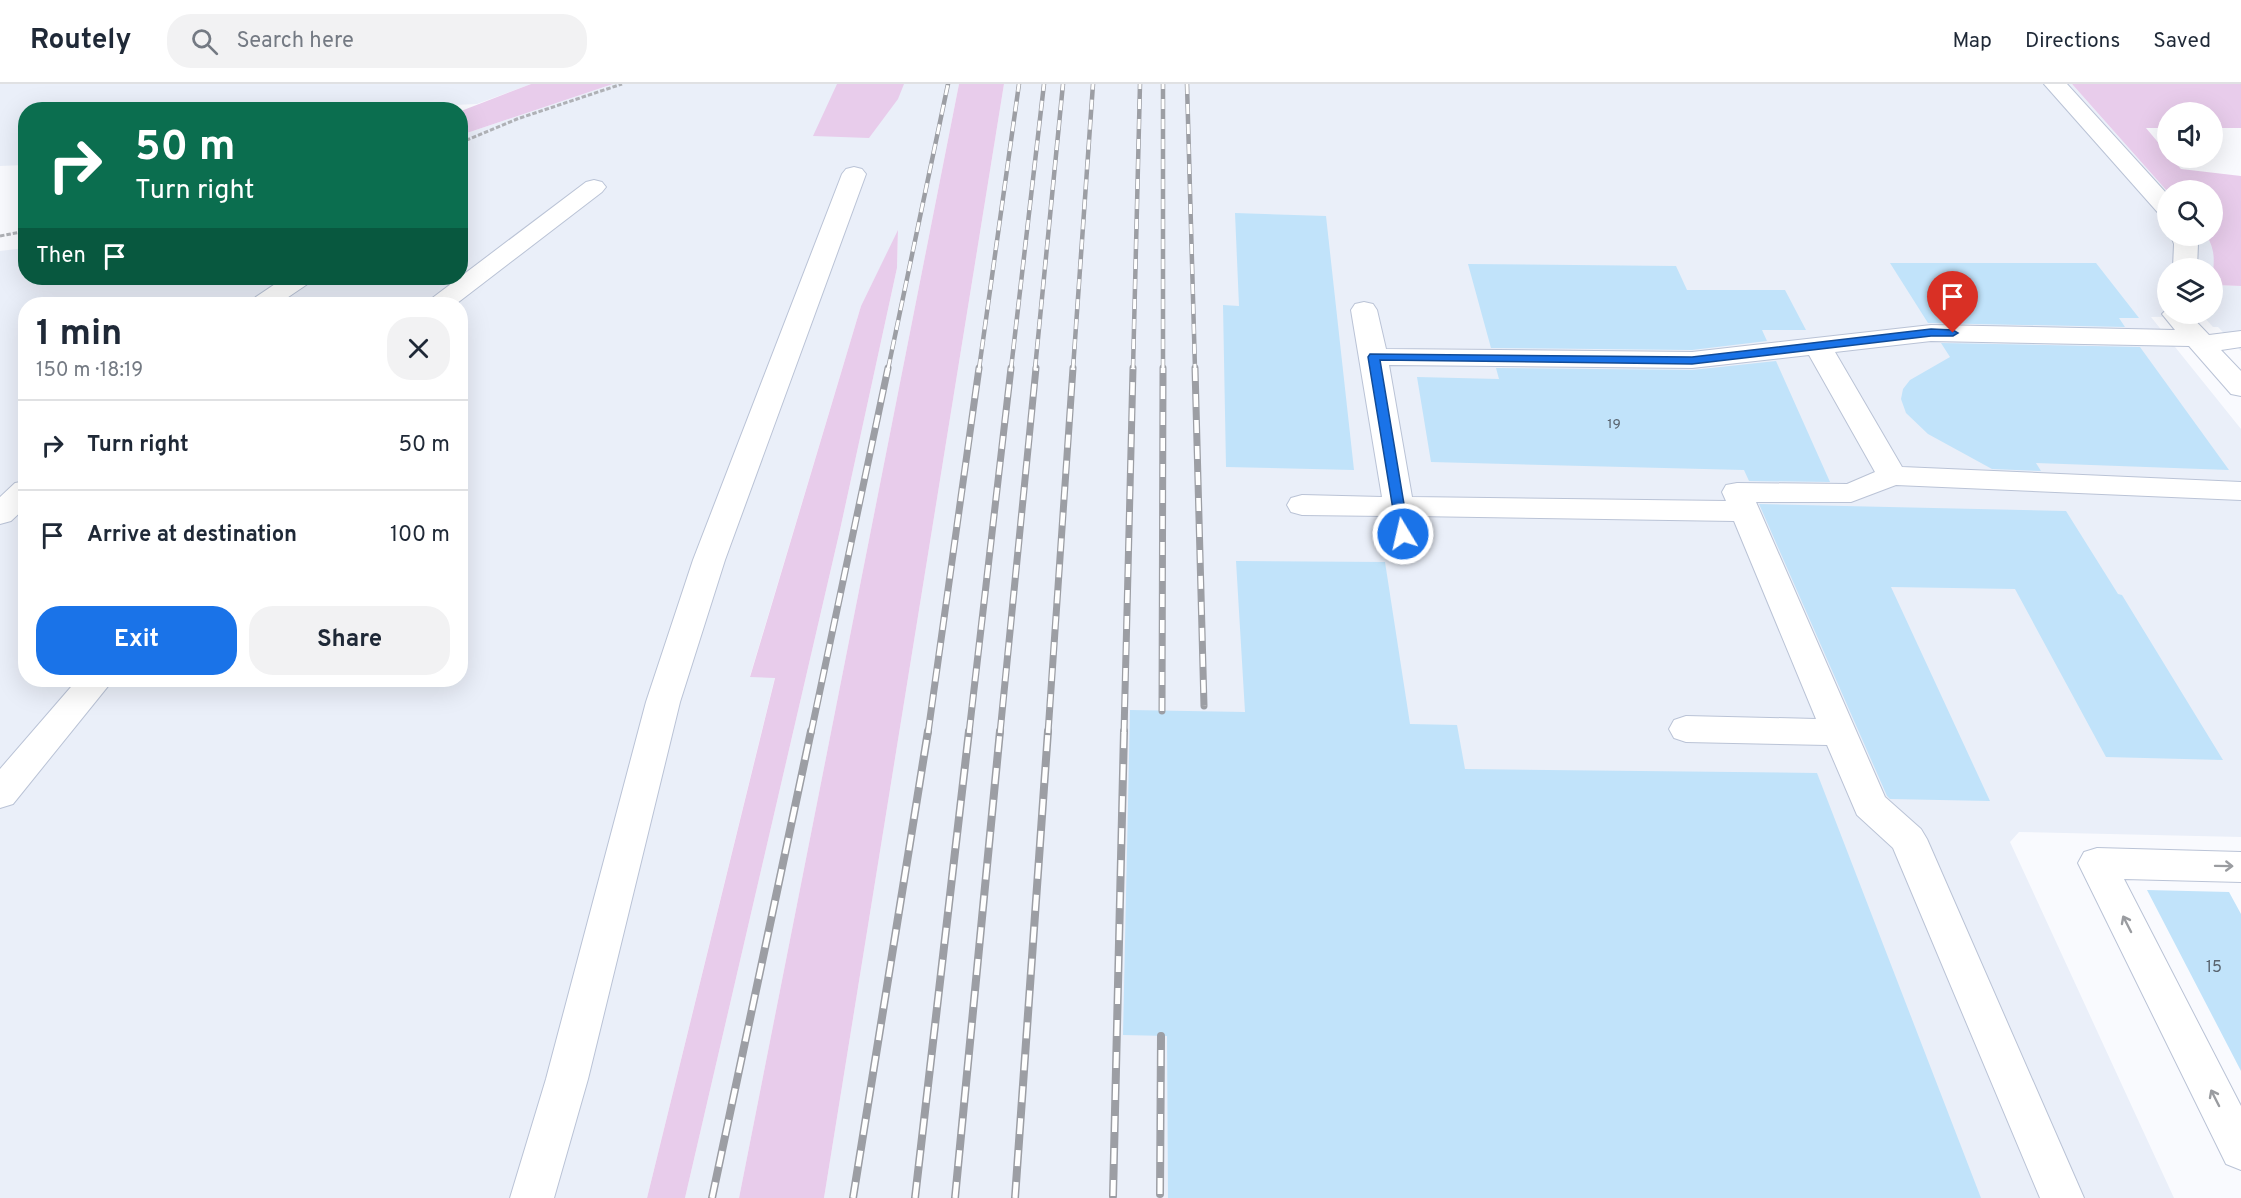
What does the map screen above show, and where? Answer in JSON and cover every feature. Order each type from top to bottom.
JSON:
[{"type":"street","points":[[2055,84],[2157,198]]},
{"type":"street","points":[[532,1198],[567,1079],[663,702],[710,560],[854,174]]},
{"type":"street","points":[[468,283],[594,188]]},
{"type":"street","points":[[272,297],[290,285]]},
{"type":"street","points":[[449,297],[465,285]]},
{"type":"street","points":[[1364,310],[1401,520]]},
{"type":"street","points":[[2185,324],[2241,388]]},
{"type":"street","points":[[1374,357],[1692,360],[1931,333],[2201,341],[2241,339]]},
{"type":"street","points":[[1818,346],[1892,476]]},
{"type":"street","points":[[2062,1198],[1908,839],[1870,805],[1737,492],[1851,493],[1892,476],[2241,491]]},
{"type":"street","points":[[0,514],[18,497]]},
{"type":"street","points":[[1302,505],[1401,520],[1744,511]]},
{"type":"street","points":[[0,794],[90,687]]},
{"type":"street","points":[[1686,729],[1838,732]]},
{"type":"street","points":[[2241,867],[2097,863],[2241,1150]]},
{"type":"path","points":[[468,140],[517,119],[622,84]]},
{"type":"path","points":[[0,236],[18,233]]},
{"type":"shaded area","points":[[0,84],[531,84],[477,104],[468,104],[468,102],[18,102],[18,165],[0,166]]},
{"type":"shaded area","points":[[531,84],[613,84],[468,133],[468,108]]},
{"type":"shaded area","points":[[613,84],[959,84],[739,1198],[685,1198],[840,530],[897,268],[898,232],[861,306],[750,676],[775,677],[647,1198],[0,1198],[0,251],[18,249],[18,285],[468,285],[468,133]]},
{"type":"shaded area","points":[[837,84],[904,84],[898,99],[869,138],[813,136]]},
{"type":"shaded area","points":[[959,84],[1004,84],[824,1198],[739,1198]]},
{"type":"shaded area","points":[[1004,84],[2072,84],[2157,180],[2157,246],[2212,246],[2214,258],[2157,258],[2157,317],[2151,317],[2241,429],[2241,837],[2019,832],[2010,842],[2174,1198],[824,1198]]},
{"type":"shaded area","points":[[2072,84],[2241,84],[2241,128],[2223,128],[2223,102],[2157,102],[2157,128],[2146,128],[2157,141],[2157,168],[2180,168],[2241,176],[2241,286],[2223,285],[2223,258],[2213,258],[2211,246],[2223,246],[2223,180],[2157,180]]},
{"type":"shaded area","points":[[898,230],[897,268],[840,530],[685,1198],[647,1198],[775,678],[750,677],[861,306]]},
{"type":"shaded area","points":[[2223,285],[2241,286],[2241,351],[2218,327],[2213,327],[2210,324],[2223,324]]},
{"type":"building","points":[[1235,213],[1326,216],[1354,470],[1226,467],[1223,305],[1239,306]]},
{"type":"building","points":[[1890,263],[2096,263],[2139,318],[2119,318],[2125,327],[1928,323]]},
{"type":"building","points":[[1468,264],[1676,266],[1687,290],[1785,290],[1806,330],[1762,330],[1767,341],[1692,350],[1491,348]]},
{"type":"building","points":[[1941,343],[2140,347],[2229,470],[2036,463],[2041,471],[1992,469],[1928,434],[1906,413],[1901,399],[1903,389],[1910,380],[1950,357]]},
{"type":"building","points":[[1776,361],[1830,482],[1749,481],[1744,470],[1431,462],[1417,377],[1499,379],[1496,368],[1692,370]]},
{"type":"building","points":[[1759,504],[2066,511],[2118,594],[2122,595],[2223,760],[2106,757],[2015,589],[1891,587],[1990,801],[1890,799]]},
{"type":"building","points":[[1236,561],[1385,562],[1410,724],[1457,725],[1465,769],[1817,773],[1981,1198],[1168,1198],[1167,1036],[1123,1035],[1130,710],[1245,712]]},
{"type":"building","points":[[2147,890],[2229,892],[2241,914],[2241,1071]]},
{"type":"railway","points":[[888,369],[948,84]]},
{"type":"railway","points":[[979,369],[1019,84]]},
{"type":"railway","points":[[1011,369],[1044,84]]},
{"type":"railway","points":[[1035,369],[1063,84]]},
{"type":"railway","points":[[1073,369],[1093,84]]},
{"type":"railway","points":[[1133,369],[1140,84]]},
{"type":"railway","points":[[1163,84],[1163,368]]},
{"type":"railway","points":[[1187,84],[1195,369]]},
{"type":"railway","points":[[811,733],[888,368]]},
{"type":"railway","points":[[928,733],[979,368]]},
{"type":"railway","points":[[969,733],[1011,368]]},
{"type":"railway","points":[[1000,733],[1036,368]]},
{"type":"railway","points":[[1048,733],[1073,368]]},
{"type":"railway","points":[[1124,733],[1133,368]]},
{"type":"railway","points":[[1162,711],[1163,368]]},
{"type":"railway","points":[[1195,368],[1204,706]]},
{"type":"railway","points":[[712,1198],[811,731]]},
{"type":"railway","points":[[853,1198],[928,731]]},
{"type":"railway","points":[[915,1198],[969,731]]},
{"type":"railway","points":[[955,1198],[1000,731]]},
{"type":"railway","points":[[1015,1198],[1048,731]]},
{"type":"railway","points":[[1113,1196],[1124,731]]},
{"type":"railway","points":[[1160,1194],[1161,1036]]},
{"type":"route","points":[[1403,534],[1374,357],[1692,360],[1931,333],[1953,333]]}]
